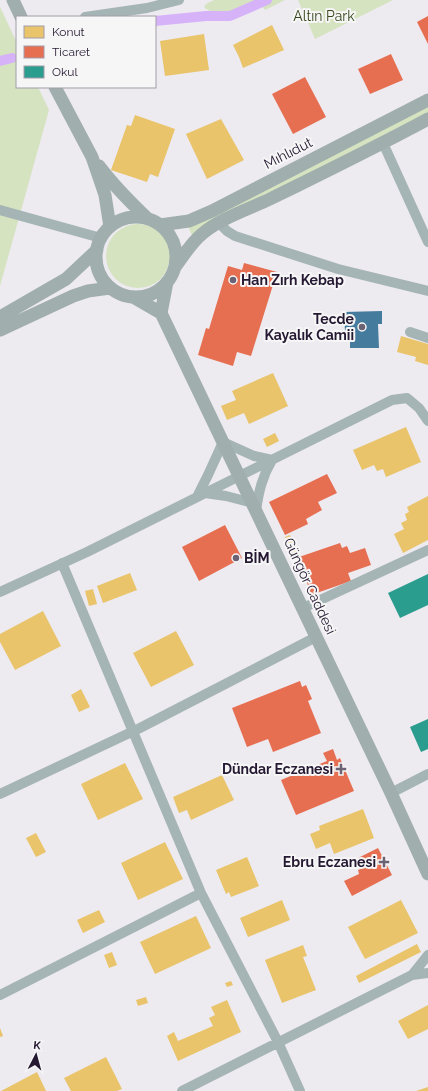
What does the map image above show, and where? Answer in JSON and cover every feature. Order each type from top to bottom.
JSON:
[{"type":"main road","points":[[13,0],[21,16]]},
{"type":"main road","points":[[56,88],[92,158],[105,196],[110,227]]},
{"type":"main road","name":"Mıhlıdut","points":[[160,225],[189,221],[212,211],[428,100]]},
{"type":"main road","points":[[135,298],[149,296],[161,289],[170,279],[190,246],[203,233],[219,223],[383,143],[428,119]]},
{"type":"main road","points":[[92,158],[127,200],[148,219],[160,225],[170,234],[175,247],[176,267]]},
{"type":"main road","points":[[148,219],[128,218],[110,227],[101,238],[97,250],[97,264],[99,271],[101,277],[110,288],[122,295],[135,298],[161,313],[167,282]]},
{"type":"main road","points":[[0,317],[66,279],[97,250]]},
{"type":"main road","points":[[0,330],[73,296],[88,291],[110,288]]},
{"type":"main road","name":"Güngör Caddesi","points":[[161,313],[303,608],[428,874]]},
{"type":"street","points":[[92,16],[147,8],[179,0]]},
{"type":"street","points":[[383,143],[428,242]]},
{"type":"street","points":[[0,210],[101,238]]},
{"type":"street","points":[[219,223],[235,236],[338,269],[428,291]]},
{"type":"street","points":[[410,332],[428,338]]},
{"type":"street","points":[[0,592],[62,564],[392,400],[407,398],[419,408],[428,421]]},
{"type":"street","points":[[201,495],[208,475],[223,442],[254,456],[272,460]]},
{"type":"street","points":[[201,495],[226,496],[254,507],[265,473],[272,460]]},
{"type":"street","points":[[303,608],[428,550]]},
{"type":"street","points":[[62,564],[134,731],[201,893],[278,1042],[300,1091]]},
{"type":"street","points":[[0,794],[134,731],[316,637]]},
{"type":"street","points":[[391,793],[428,774]]},
{"type":"street","points":[[0,995],[201,893]]},
{"type":"street","points":[[412,975],[420,963],[428,955]]},
{"type":"street","points":[[182,1091],[412,975],[428,973]]},
{"type":"green space","name":"Altın Park","points":[[214,0],[285,0],[265,10],[259,2],[223,12],[209,11],[204,7],[206,4]]},
{"type":"green space","name":"Altın Park","points":[[298,0],[393,0],[315,39]]},
{"type":"green space","points":[[0,7],[16,41],[16,88],[38,88],[49,110],[0,286]]},
{"type":"green space","points":[[428,106],[428,115],[193,238],[188,226]]},
{"type":"green space","points":[[138,224],[156,230],[164,238],[170,256],[164,274],[156,282],[138,288],[120,282],[112,274],[106,256],[112,238],[120,230]]},
{"type":"building: Konut","points":[[272,25],[284,50],[243,68],[233,45]]},
{"type":"building: Konut","points":[[204,34],[209,70],[165,76],[160,41]]},
{"type":"building: Konut","points":[[135,115],[175,129],[158,177],[150,174],[147,182],[111,170],[127,125],[131,126]]},
{"type":"building: Konut","points":[[221,119],[244,160],[207,179],[186,134]]},
{"type":"building: Konut","points":[[401,336],[428,344],[428,365],[415,361],[416,357],[397,352]]},
{"type":"building: Konut","points":[[273,373],[288,406],[249,424],[244,413],[227,420],[221,406],[236,400],[232,391]]},
{"type":"building: Konut","points":[[406,427],[421,462],[386,477],[383,469],[377,471],[374,465],[362,470],[353,450]]},
{"type":"building: Konut","points":[[275,433],[279,441],[267,447],[263,439]]},
{"type":"building: Konut","points":[[428,496],[428,540],[403,553],[394,534],[404,529],[401,523],[407,520],[405,514],[409,512],[407,507]]},
{"type":"building: Konut","points":[[290,535],[298,553],[293,555],[285,537]]},
{"type":"building: Konut","points":[[130,573],[137,590],[103,603],[97,586]]},
{"type":"building: Konut","points":[[93,589],[97,604],[89,606],[85,591]]},
{"type":"building: Konut","points":[[43,611],[61,646],[15,670],[0,642],[0,634]]},
{"type":"building: Konut","points":[[176,631],[194,665],[151,687],[133,653]]},
{"type":"building: Konut","points":[[81,689],[90,707],[79,712],[71,695]]},
{"type":"building: Konut","points":[[125,763],[143,799],[98,820],[81,784]]},
{"type":"building: Konut","points":[[222,775],[234,800],[191,820],[187,810],[179,813],[173,797]]},
{"type":"building: Konut","points":[[363,809],[374,838],[334,854],[330,843],[316,849],[310,834],[320,830],[319,826]]},
{"type":"building: Konut","points":[[36,833],[46,852],[36,857],[26,838]]},
{"type":"building: Konut","points":[[165,842],[183,879],[138,900],[121,863]]},
{"type":"building: Konut","points":[[247,857],[259,886],[231,897],[229,892],[226,894],[216,870]]},
{"type":"building: Konut","points":[[282,900],[290,920],[248,937],[240,918]]},
{"type":"building: Konut","points":[[401,900],[418,933],[365,959],[348,927]]},
{"type":"building: Konut","points":[[99,910],[105,922],[83,933],[77,920]]},
{"type":"building: Konut","points":[[196,916],[211,948],[155,974],[140,942]]},
{"type":"building: Konut","points":[[417,944],[421,952],[359,983],[356,976]]},
{"type":"building: Konut","points":[[303,945],[307,956],[303,957],[316,990],[282,1003],[265,960]]},
{"type":"building: Konut","points":[[112,952],[117,965],[109,968],[104,955]]},
{"type":"building: Konut","points":[[231,981],[233,985],[227,987],[225,983]]},
{"type":"building: Konut","points":[[146,997],[148,1003],[138,1006],[136,1000]]},
{"type":"building: Konut","points":[[227,1000],[241,1032],[178,1061],[167,1036],[174,1032],[178,1041],[213,1026],[209,1018],[215,1015],[211,1007]]},
{"type":"building: Konut","points":[[428,1005],[428,1029],[408,1039],[398,1021]]},
{"type":"building: Konut","points":[[0,1028],[3,1036],[0,1037]]},
{"type":"building: Konut","points":[[106,1057],[122,1089],[117,1091],[71,1091],[64,1078]]},
{"type":"building: Konut","points":[[37,1072],[46,1091],[1,1091]]},
{"type":"building: Konut","points":[[428,1087],[428,1091],[416,1091]]},
{"type":"building: Ticaret","points":[[428,16],[428,44],[417,22]]},
{"type":"building: Ticaret","points":[[391,54],[403,80],[370,94],[358,69]]},
{"type":"building: Ticaret","points":[[305,77],[326,117],[293,134],[272,94]]},
{"type":"building: Ticaret","points":[[244,263],[277,272],[251,356],[237,352],[233,366],[198,355],[206,328],[209,329],[228,266],[242,270]]},
{"type":"building: Ticaret","points":[[327,474],[337,493],[318,502],[322,510],[306,519],[308,524],[285,535],[269,502]]},
{"type":"building: Ticaret","points":[[225,525],[242,558],[199,581],[182,547]]},
{"type":"building: Ticaret","points":[[340,543],[342,548],[347,546],[350,553],[365,548],[371,565],[348,573],[351,581],[311,595],[299,557]]},
{"type":"building: Ticaret","points":[[300,681],[302,687],[306,685],[312,699],[308,701],[321,733],[273,752],[268,739],[247,747],[232,708]]},
{"type":"building: Ticaret","points":[[333,749],[337,760],[340,758],[354,791],[296,815],[281,780],[327,761],[323,753]]},
{"type":"building: Ticaret","points":[[378,848],[392,875],[352,896],[344,881],[359,874],[358,870],[363,868],[358,858]]},
{"type":"building: Okul","points":[[428,574],[428,605],[400,618],[388,593]]},
{"type":"building: Okul","points":[[428,719],[428,749],[421,752],[410,727]]},
{"type":"building: Kamu","name":"Tecde Kayalık Camii","points":[[382,311],[382,324],[378,324],[379,348],[350,348],[350,331],[345,331],[344,312]]},
{"type":"waterway","points":[[156,21],[206,16],[230,16],[267,0]]},
{"type":"waterway","points":[[0,61],[12,58]]},
{"type":"place","name":"Han Zırh Kebap","points":[[233,280]]},
{"type":"place","name":"Tecde Kayalık Camii","points":[[362,327]]},
{"type":"place","name":"BİM","points":[[236,558]]},
{"type":"place","name":"Dündar Eczanesi","points":[[341,769]]},
{"type":"place","name":"Ebru Eczanesi","points":[[384,862]]}]
